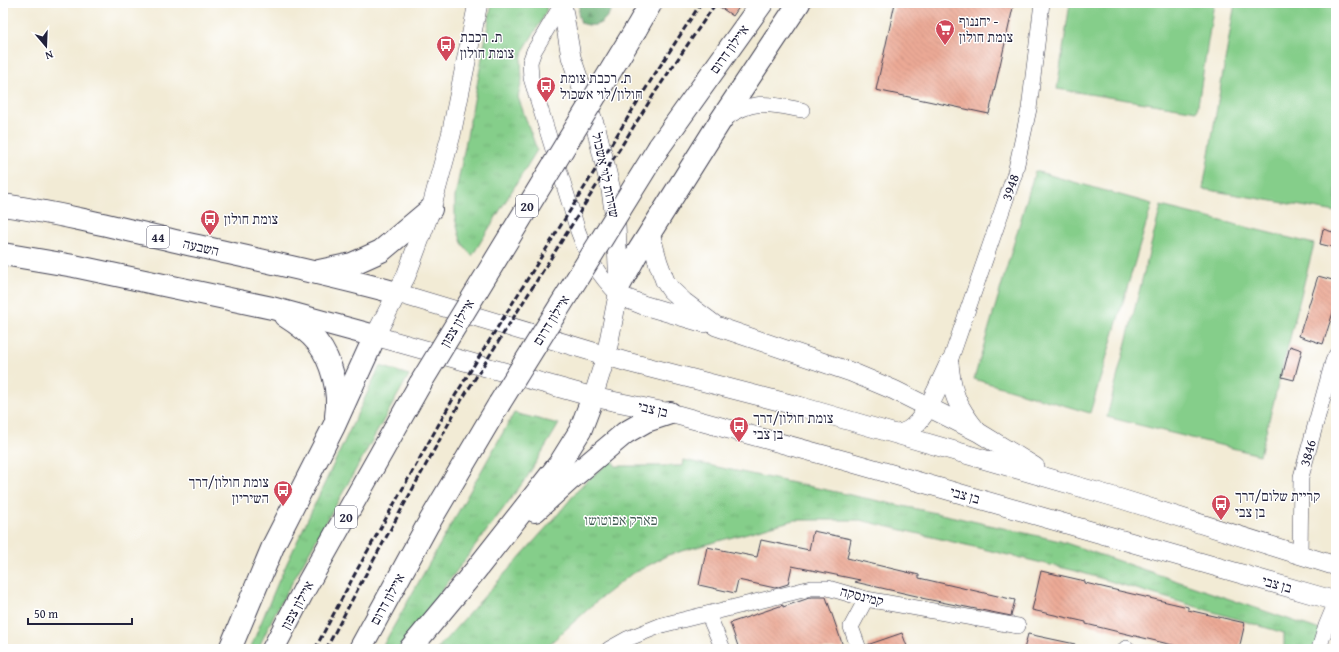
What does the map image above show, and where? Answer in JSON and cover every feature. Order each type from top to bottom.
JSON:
[{"type":"highway","name":"איילון צפון","points":[[273,649],[304,590],[420,384],[651,3]]},
{"type":"highway","name":"איילון דרום","points":[[360,649],[427,526],[499,404],[659,147],[762,3]]},
{"type":"highway","points":[[618,291],[650,232],[719,123],[799,3]]},
{"type":"highway","name":"השבעה","points":[[3,205],[29,209],[312,272],[397,293]]},
{"type":"highway","points":[[312,272],[352,264],[373,256],[392,243],[431,209]]},
{"type":"highway","points":[[3,254],[74,266],[272,308],[375,336],[334,426],[274,544],[230,649]]},
{"type":"highway","points":[[272,308],[309,334],[317,342],[326,356],[335,387],[336,411],[334,426]]},
{"type":"highway","points":[[410,649],[475,572],[560,463],[580,431],[593,397]]},
{"type":"highway","points":[[475,572],[523,523],[568,481],[625,432],[646,421],[670,413]]},
{"type":"main road","points":[[375,336],[406,276],[431,209],[451,135],[478,3]]},
{"type":"main road","name":"שדרות לוי אשכול","points":[[562,4],[572,57],[597,132],[612,190],[616,225],[618,291],[606,356],[593,397]]},
{"type":"main road","points":[[650,232],[658,262],[665,281],[671,290],[684,302],[716,326]]},
{"type":"main road","points":[[618,291],[643,305],[716,326],[852,372],[894,390],[978,432],[1057,480]]},
{"type":"main road","name":"44","points":[[397,293],[606,356]]},
{"type":"main road","name":"בן צבי","points":[[375,336],[593,397],[670,413],[1336,602]]},
{"type":"main road","points":[[606,356],[802,407],[898,434],[1118,498],[1336,566]]},
{"type":"main road","points":[[898,434],[910,430],[916,425],[928,408],[949,364]]},
{"type":"main road","points":[[949,364],[951,384],[957,403],[978,432]]},
{"type":"street","name":"3948","points":[[949,364],[1015,174],[1029,109],[1042,3]]},
{"type":"street","points":[[562,4],[534,50],[530,62],[531,78],[585,249],[592,263],[607,284],[618,291]]},
{"type":"street","points":[[719,123],[738,110],[754,104],[769,104],[802,110]]},
{"type":"street","name":"3846","points":[[1300,554],[1300,501],[1302,477],[1333,361],[1336,355]]},
{"type":"street","name":"קמינסקה","points":[[609,649],[627,639],[662,625],[811,588],[828,588],[866,599],[1018,626]]},
{"type":"street","points":[[859,649],[851,627],[866,599]]},
{"type":"street","points":[[1319,649],[1326,626],[1336,602]]},
{"type":"street","points":[[708,614],[723,649]]},
{"type":"green space","points":[[492,3],[547,3],[546,11],[542,20],[523,51],[521,61],[522,80],[518,97],[537,150],[472,256],[462,243],[459,234],[455,218],[455,197]]},
{"type":"green space","points":[[580,3],[606,3],[612,9],[600,24],[587,25],[581,23],[578,14]]},
{"type":"green space","points":[[1070,3],[1214,3],[1197,111],[1057,89]]},
{"type":"green space","points":[[1235,3],[1336,3],[1336,212],[1203,189]]},
{"type":"green space","points":[[1035,171],[1152,204],[1090,413],[974,379]]},
{"type":"green space","points":[[1161,206],[1314,244],[1260,455],[1107,417]]},
{"type":"green space","points":[[380,366],[409,375],[275,613],[258,649],[250,649],[279,580]]},
{"type":"green space","points":[[514,413],[559,424],[527,477],[398,649],[381,649]]},
{"type":"green space","name":"פארק אפוטושו","points":[[613,459],[615,466],[683,466],[684,460],[950,516],[1060,541],[1320,630],[1315,649],[1284,649],[1284,633],[1076,571],[860,520],[794,520],[668,555],[630,575],[597,601],[544,649],[437,649],[554,519],[583,484]]},
{"type":"building","points":[[714,3],[742,3],[733,16]]},
{"type":"building","name":"יחננוף - צומת חולון","points":[[895,3],[1014,3],[989,114],[876,90]]},
{"type":"building","points":[[1323,229],[1336,233],[1336,248],[1320,244]]},
{"type":"building","points":[[1318,276],[1336,281],[1336,303],[1323,344],[1299,336]]},
{"type":"building","points":[[1290,346],[1302,350],[1294,380],[1282,377]]},
{"type":"building","points":[[813,531],[851,539],[847,558],[919,575],[919,578],[1015,600],[1011,616],[921,598],[855,582],[860,580],[792,566],[788,584],[775,588],[738,580],[735,593],[699,585],[707,547],[757,557],[761,540],[809,550]]},
{"type":"building","points":[[1041,571],[1188,607],[1188,610],[1245,623],[1239,649],[1189,649],[1086,624],[1086,622],[1032,610]]},
{"type":"building","points":[[812,597],[826,597],[844,649],[739,649],[730,623]]},
{"type":"building","points":[[902,633],[908,649],[868,649],[867,645]]},
{"type":"building","points":[[1028,634],[1075,644],[1074,649],[1024,649]]},
{"type":"railway","points":[[315,649],[357,570],[453,399],[653,77],[701,3]]},
{"type":"railway","points":[[326,649],[461,401],[656,91],[716,3]]},
{"type":"place","name":"יחננוף - צומת חולון","points":[[945,46]]},
{"type":"place","name":"ת. רכבת צומת חולון","points":[[446,62]]},
{"type":"place","name":"ת. רכבת צומת חולון/לוי אשכול","points":[[546,103]]},
{"type":"place","name":"צומת חולון","points":[[210,236]]},
{"type":"place","name":"צומת חולון/דרך בן צבי","points":[[739,443]]},
{"type":"place","name":"צומת חולון/דרך השיריון","points":[[283,507]]},
{"type":"place","name":"קריית שלום/דרך בן צבי","points":[[1221,521]]}]
